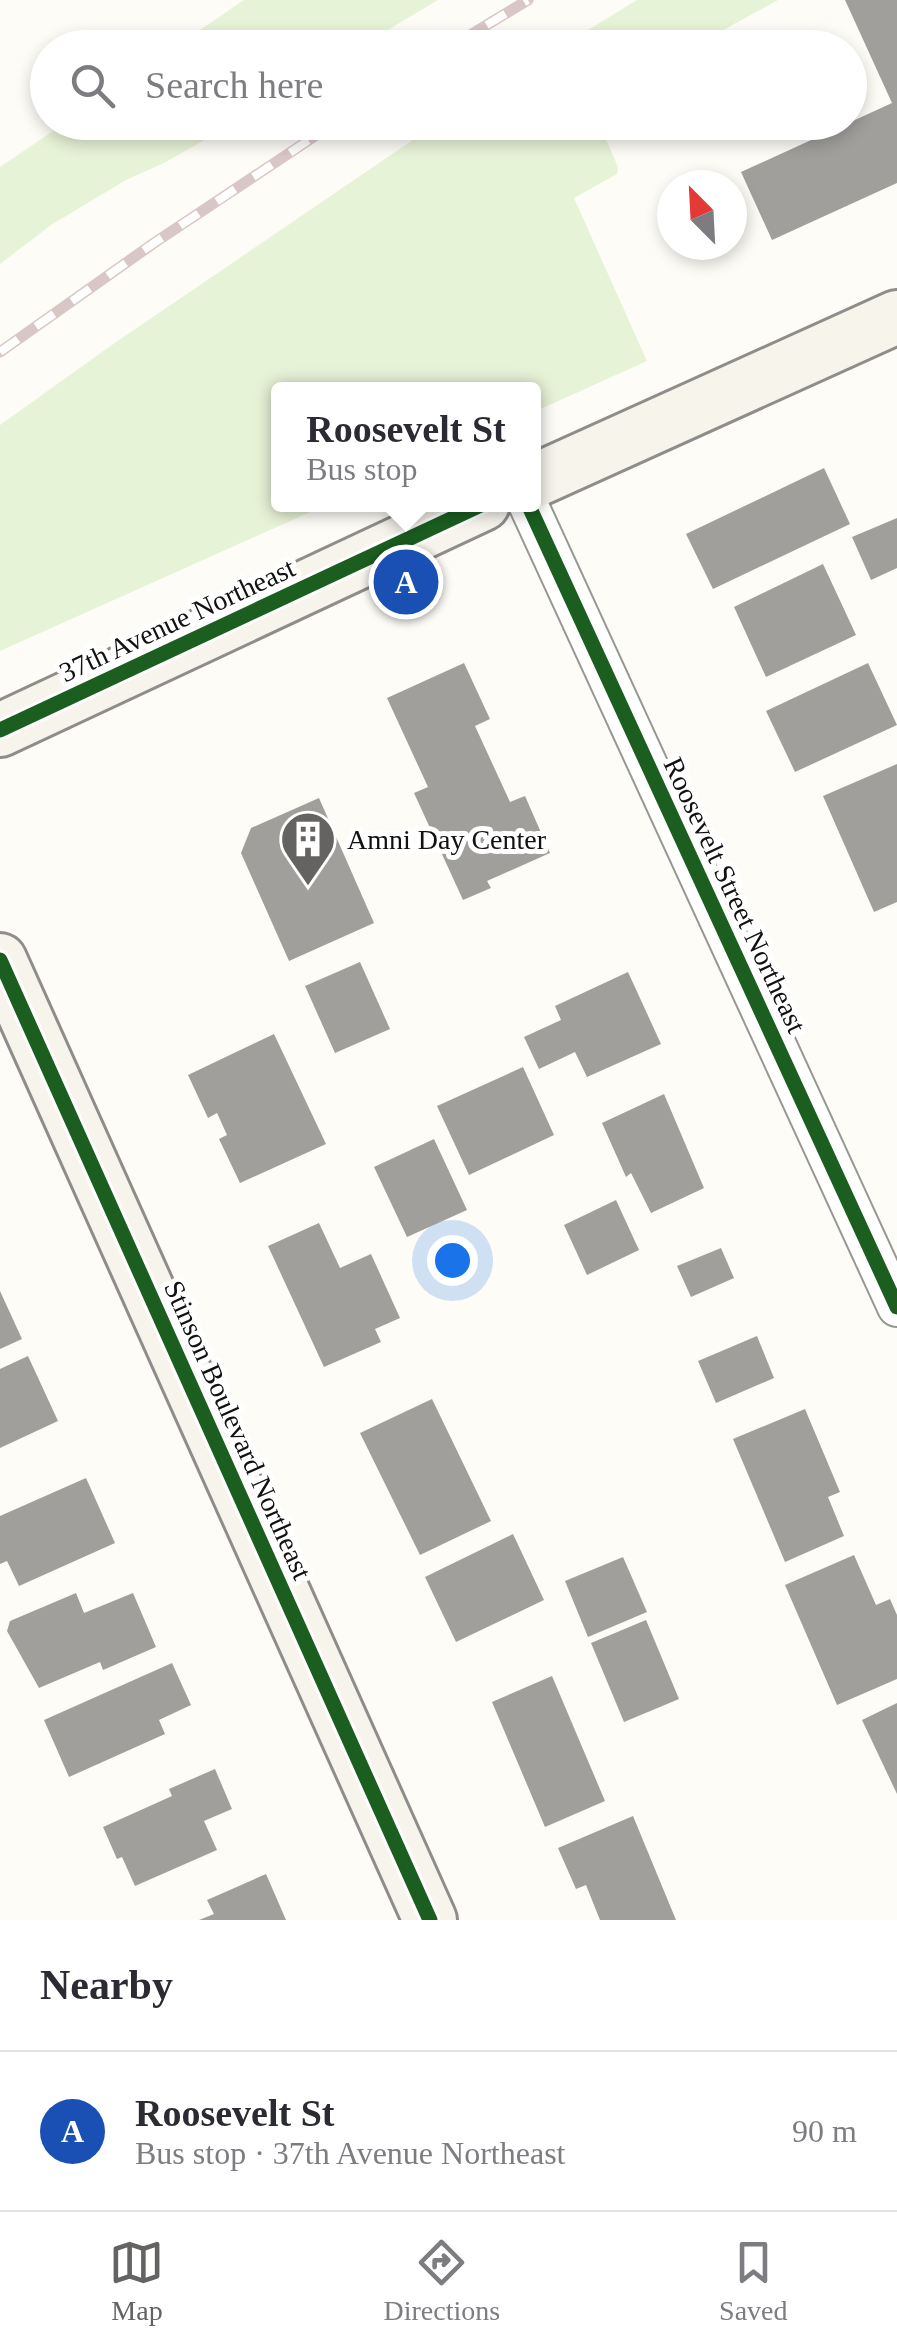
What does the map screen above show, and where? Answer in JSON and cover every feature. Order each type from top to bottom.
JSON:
[{"type":"street","points":[[541,478],[897,316]]},
{"type":"street","name":"37th Avenue Northeast","points":[[0,730],[466,512]]},
{"type":"street","name":"Roosevelt Street Northeast","points":[[532,512],[897,1307]]},
{"type":"street","name":"Stinson Boulevard Northeast","points":[[0,960],[430,1920]]},
{"type":"green space","points":[[244,0],[438,0],[388,30],[200,30]]},
{"type":"green space","points":[[637,0],[778,0],[723,30],[588,30]]},
{"type":"green space","points":[[40,140],[204,140],[126,180],[51,225],[0,264],[0,167]]},
{"type":"green space","points":[[413,140],[606,140],[618,167],[617,174],[574,198],[647,361],[541,409],[541,382],[271,382],[271,512],[310,512],[0,651],[0,425]]},
{"type":"building","points":[[845,0],[897,0],[897,183],[772,240],[747,185],[745,170],[811,140],[867,140],[867,114],[892,103],[867,48],[867,30],[859,30]]},
{"type":"building","points":[[824,468],[850,524],[713,589],[686,534]]},
{"type":"building","points":[[897,518],[897,568],[871,580],[852,537]]},
{"type":"building","points":[[823,564],[856,635],[766,677],[734,607]]},
{"type":"building","points":[[464,663],[490,719],[475,726],[510,802],[525,796],[550,853],[487,881],[491,888],[463,900],[414,793],[428,787],[387,698]]},
{"type":"building","points":[[868,663],[897,725],[795,772],[766,711]]},
{"type":"building","points":[[897,764],[897,902],[874,912],[823,796]]},
{"type":"building","name":"Amni Day Center","points":[[319,798],[374,923],[289,961],[241,853],[251,828]]},
{"type":"building","points":[[360,962],[390,1029],[335,1053],[305,986]]},
{"type":"building","points":[[628,972],[661,1044],[587,1077],[575,1052],[539,1069],[524,1037],[561,1020],[555,1006]]},
{"type":"building","points":[[274,1034],[326,1144],[240,1183],[219,1139],[227,1135],[217,1113],[208,1118],[188,1075]]},
{"type":"building","points":[[523,1067],[554,1135],[469,1175],[437,1106]]},
{"type":"building","points":[[664,1094],[704,1188],[651,1213],[631,1173],[626,1177],[602,1123]]},
{"type":"building","points":[[434,1139],[467,1210],[407,1237],[374,1167]]},
{"type":"building","points":[[616,1200],[639,1250],[587,1275],[564,1225]]},
{"type":"building","points":[[319,1223],[340,1268],[371,1254],[400,1318],[375,1329],[381,1342],[324,1367],[268,1246]]},
{"type":"building","points":[[721,1248],[734,1278],[691,1297],[677,1266]]},
{"type":"building","points":[[0,1291],[22,1339],[0,1349]]},
{"type":"building","points":[[757,1336],[774,1378],[716,1403],[698,1361]]},
{"type":"building","points":[[28,1356],[58,1421],[0,1448],[0,1369]]},
{"type":"building","points":[[432,1399],[491,1521],[420,1555],[360,1433]]},
{"type":"building","points":[[805,1409],[840,1492],[828,1497],[844,1536],[785,1562],[733,1439]]},
{"type":"building","points":[[86,1478],[115,1543],[19,1586],[7,1561],[0,1564],[0,1516]]},
{"type":"building","points":[[513,1534],[544,1600],[456,1642],[425,1577]]},
{"type":"building","points":[[854,1555],[876,1605],[890,1599],[897,1615],[897,1679],[837,1705],[785,1585]]},
{"type":"building","points":[[623,1557],[647,1612],[588,1637],[565,1581]]},
{"type":"building","points":[[76,1593],[84,1613],[133,1593],[156,1647],[103,1670],[100,1662],[39,1688],[7,1631],[10,1621]]},
{"type":"building","points":[[646,1620],[679,1699],[624,1722],[591,1643]]},
{"type":"building","points":[[172,1663],[191,1705],[159,1720],[165,1734],[69,1777],[44,1720]]},
{"type":"building","points":[[552,1676],[605,1801],[545,1827],[492,1702]]},
{"type":"building","points":[[897,1703],[897,1794],[862,1720]]},
{"type":"building","points":[[215,1769],[232,1809],[204,1821],[217,1850],[135,1886],[103,1827],[172,1796],[169,1789]]},
{"type":"building","points":[[633,1816],[676,1920],[600,1920],[586,1885],[576,1889],[558,1848]]},
{"type":"building","points":[[266,1874],[286,1920],[199,1920],[214,1914],[207,1900]]},
{"type":"railway","points":[[479,30],[528,0]]},
{"type":"railway","points":[[0,352],[309,140]]},
{"type":"cycle path","points":[[0,730],[466,512]]},
{"type":"cycle path","points":[[532,512],[897,1307]]},
{"type":"cycle path","points":[[0,960],[430,1920]]},
{"type":"place","name":"Roosevelt St","points":[[406,582]]},
{"type":"place","name":"Amni Day Center","points":[[308,888]]}]
